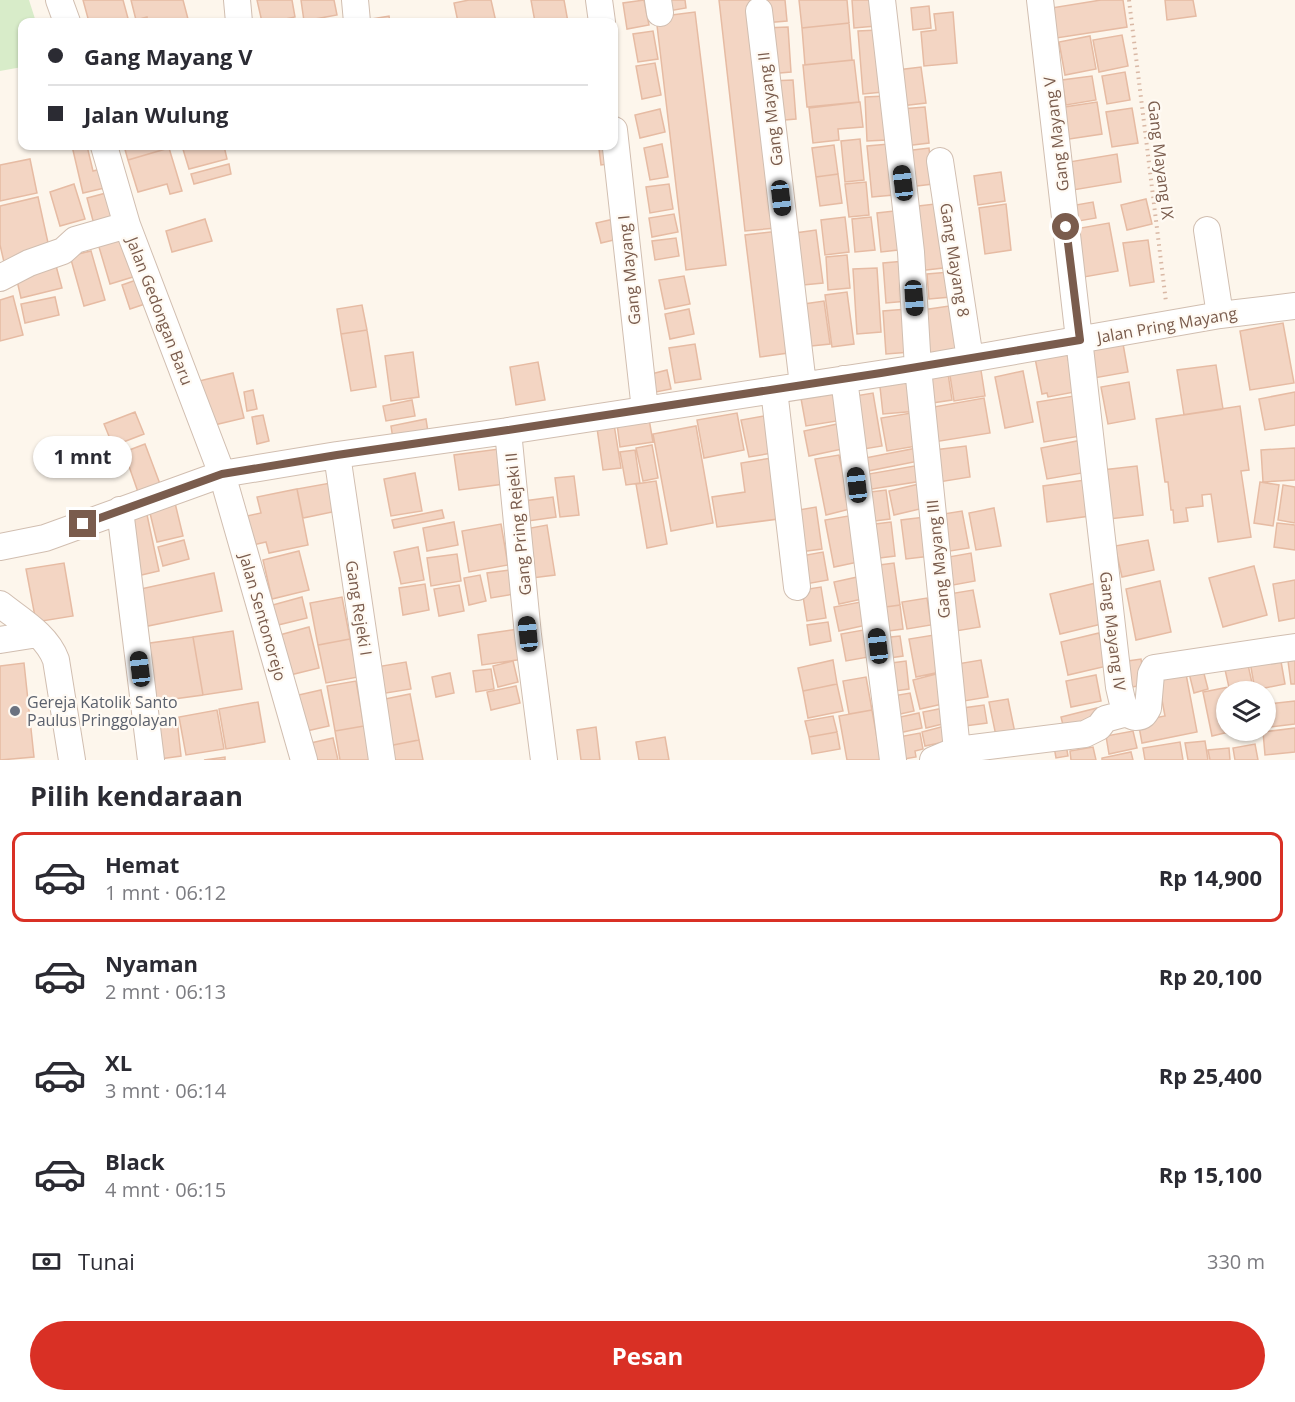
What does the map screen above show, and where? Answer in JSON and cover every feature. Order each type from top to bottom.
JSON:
[{"type":"street","points":[[59,0],[66,18]]},
{"type":"street","points":[[237,0],[239,18]]},
{"type":"street","points":[[355,0],[357,18]]},
{"type":"street","points":[[599,0],[601,18]]},
{"type":"street","name":"Gang Mayang III","points":[[882,0],[911,252],[918,368],[957,750]]},
{"type":"street","name":"Gang Mayang V","points":[[1040,0],[1080,340]]},
{"type":"street","name":"Gang Mayang II","points":[[759,11],[802,385]]},
{"type":"street","name":"Jalan Gedongan Baru","points":[[105,150],[127,225],[222,474]]},
{"type":"street","name":"Gang Mayang I","points":[[616,150],[645,410]]},
{"type":"street","name":"Gang Mayang 8","points":[[940,161],[970,359]]},
{"type":"street","points":[[0,278],[29,263],[63,250],[75,240],[127,225]]},
{"type":"street","points":[[1208,230],[1220,315]]},
{"type":"street","name":"Jalan Pring Mayang","points":[[0,547],[45,538],[222,474],[918,368],[1220,315],[1295,306]]},
{"type":"street","name":"Gang Mayang IV","points":[[1080,340],[1119,687],[1127,713],[1133,717],[1142,716],[1145,713],[1148,708],[1151,674],[1154,668],[1295,647]]},
{"type":"street","points":[[844,379],[892,760]]},
{"type":"street","points":[[774,390],[797,587]]},
{"type":"street","name":"Gang Pring Rejeki II","points":[[508,430],[528,634],[544,760]]},
{"type":"street","name":"Gang Rejeki I","points":[[337,455],[382,760]]},
{"type":"street","name":"Jalan Sentonorejo","points":[[222,474],[304,760]]},
{"type":"street","points":[[120,510],[151,760]]},
{"type":"street","points":[[0,604],[38,634],[51,648],[56,660],[72,760]]},
{"type":"street","points":[[0,640],[38,634]]},
{"type":"street","points":[[933,760],[957,750],[1024,751],[1085,734],[1099,727],[1105,719],[1127,713]]},
{"type":"path","name":"Gang Mayang IX","points":[[1129,0],[1168,324]]},
{"type":"green space","points":[[0,0],[29,0],[35,18],[18,18],[18,68],[0,71]]},
{"type":"building","points":[[83,0],[123,0],[128,18],[88,18]]},
{"type":"building","points":[[131,0],[183,0],[188,18],[147,17],[136,18]]},
{"type":"building","points":[[257,0],[292,0],[295,17],[261,18]]},
{"type":"building","points":[[301,0],[334,0],[337,15],[304,18]]},
{"type":"building","points":[[491,0],[495,18],[457,18],[454,3]]},
{"type":"building","points":[[531,0],[564,0],[567,18],[534,18]]},
{"type":"building","points":[[644,0],[649,25],[627,29],[623,3]]},
{"type":"building","points":[[660,0],[685,0],[686,8],[663,12]]},
{"type":"building","points":[[719,0],[750,0],[776,228],[745,231]]},
{"type":"building","points":[[762,0],[785,0],[787,21],[764,23]]},
{"type":"building","points":[[799,0],[847,0],[849,23],[802,28]]},
{"type":"building","points":[[852,0],[874,0],[876,26],[854,28]]},
{"type":"building","points":[[1101,0],[1123,0],[1127,27],[1050,39],[1045,9]]},
{"type":"building","points":[[1165,0],[1193,0],[1196,16],[1167,20]]},
{"type":"building","points":[[929,6],[931,28],[913,30],[911,8]]},
{"type":"building","points":[[695,12],[726,265],[686,270],[656,17]]},
{"type":"building","points":[[953,12],[957,63],[924,66],[921,32],[936,30],[934,14]]},
{"type":"building","points":[[849,23],[852,60],[805,65],[802,28]]},
{"type":"building","points":[[788,27],[791,72],[768,74],[764,28]]},
{"type":"building","points":[[878,30],[883,92],[863,94],[858,31]]},
{"type":"building","points":[[653,31],[658,59],[638,62],[633,34]]},
{"type":"building","points":[[1122,35],[1128,66],[1099,72],[1093,40]]},
{"type":"building","points":[[1090,36],[1096,69],[1065,75],[1059,42]]},
{"type":"building","points":[[854,60],[859,102],[807,107],[803,65]]},
{"type":"building","points":[[655,63],[661,95],[642,99],[636,66]]},
{"type":"building","points":[[921,67],[926,103],[901,106],[897,70]]},
{"type":"building","points":[[1125,72],[1130,100],[1107,104],[1102,76]]},
{"type":"building","points":[[1092,76],[1096,100],[1066,105],[1062,80]]},
{"type":"building","points":[[793,80],[796,119],[773,121],[770,81]]},
{"type":"building","points":[[885,96],[887,140],[867,141],[865,97]]},
{"type":"building","points":[[860,102],[863,127],[838,129],[839,140],[813,143],[809,108]]},
{"type":"building","points":[[1097,102],[1102,134],[1063,140],[1058,108]]},
{"type":"building","points":[[925,107],[929,143],[905,146],[901,109]]},
{"type":"building","points":[[1132,108],[1138,143],[1112,147],[1106,112]]},
{"type":"building","points":[[660,109],[665,132],[640,138],[635,115]]},
{"type":"building","points":[[860,139],[864,180],[845,182],[841,141]]},
{"type":"building","points":[[662,144],[668,177],[650,180],[644,148]]},
{"type":"building","points":[[889,144],[894,195],[872,197],[867,146]]},
{"type":"building","points":[[834,145],[838,174],[816,177],[812,148]]},
{"type":"building","points":[[929,148],[933,184],[909,187],[905,151]]},
{"type":"building","points":[[73,150],[88,150],[93,171],[105,168],[109,187],[83,193]]},
{"type":"building","points":[[125,150],[162,150],[128,160]]},
{"type":"building","points":[[170,150],[182,191],[170,194],[167,184],[138,192],[128,160]]},
{"type":"building","points":[[183,150],[225,150],[227,159],[189,169]]},
{"type":"building","points":[[599,150],[613,150],[615,163],[601,165]]},
{"type":"building","points":[[1117,154],[1121,182],[1073,190],[1069,162]]},
{"type":"building","points":[[30,159],[37,193],[0,201],[0,165]]},
{"type":"building","points":[[229,164],[231,174],[194,184],[191,174]]},
{"type":"building","points":[[1001,172],[1005,201],[978,205],[974,176]]},
{"type":"building","points":[[838,174],[842,203],[820,206],[816,177]]},
{"type":"building","points":[[866,182],[869,215],[849,217],[845,184]]},
{"type":"building","points":[[74,184],[85,219],[60,226],[50,192]]},
{"type":"building","points":[[669,184],[673,209],[650,213],[646,187]]},
{"type":"building","points":[[106,193],[115,227],[96,232],[87,198]]},
{"type":"building","points":[[38,197],[50,252],[4,262],[0,245],[0,206]]},
{"type":"building","points":[[1146,199],[1152,224],[1127,230],[1121,205]]},
{"type":"building","points":[[1093,202],[1096,218],[1073,222],[1070,206]]},
{"type":"building","points":[[935,204],[943,268],[918,271],[910,207]]},
{"type":"building","points":[[1006,204],[1011,250],[985,254],[979,208]]},
{"type":"building","points":[[894,211],[898,250],[881,252],[877,213]]},
{"type":"building","points":[[674,214],[678,232],[652,237],[649,218]]},
{"type":"building","points":[[845,217],[849,252],[825,255],[821,220]]},
{"type":"building","points":[[871,217],[875,250],[855,252],[852,219]]},
{"type":"building","points":[[205,219],[212,241],[172,252],[166,231]]},
{"type":"building","points":[[614,219],[618,239],[601,243],[596,223]]},
{"type":"building","points":[[1109,223],[1118,271],[1084,277],[1075,229]]},
{"type":"building","points":[[118,230],[133,277],[110,284],[96,237]]},
{"type":"building","points":[[816,230],[823,283],[793,286],[795,233]]},
{"type":"building","points":[[779,231],[795,352],[760,357],[745,235]]},
{"type":"building","points":[[676,238],[679,256],[655,260],[652,241]]},
{"type":"building","points":[[1148,240],[1154,282],[1130,286],[1123,243]]},
{"type":"building","points":[[91,251],[105,300],[84,306],[70,256]]},
{"type":"building","points":[[847,255],[850,288],[828,290],[826,257]]},
{"type":"building","points":[[905,261],[908,301],[886,303],[883,263]]},
{"type":"building","points":[[55,262],[62,288],[21,298],[15,272]]},
{"type":"building","points":[[877,268],[881,332],[857,334],[853,269]]},
{"type":"building","points":[[950,272],[951,297],[929,299],[927,274]]},
{"type":"building","points":[[684,276],[690,304],[665,309],[659,280]]},
{"type":"building","points":[[139,279],[148,303],[130,309],[122,285]]},
{"type":"building","points":[[847,292],[854,344],[832,347],[825,295]]},
{"type":"building","points":[[13,296],[23,335],[0,341],[0,300]]},
{"type":"building","points":[[55,297],[59,315],[25,323],[21,304]]},
{"type":"building","points":[[824,301],[830,344],[802,347],[797,305]]},
{"type":"building","points":[[362,305],[367,330],[341,334],[337,309]]},
{"type":"building","points":[[949,306],[966,348],[923,359],[916,311]]},
{"type":"building","points":[[689,309],[694,334],[670,339],[665,314]]},
{"type":"building","points":[[907,309],[911,352],[886,354],[883,311]]},
{"type":"building","points":[[1283,323],[1294,383],[1250,390],[1240,331]]},
{"type":"building","points":[[367,330],[376,387],[351,391],[341,334]]},
{"type":"building","points":[[1122,338],[1128,372],[1094,378],[1088,344]]},
{"type":"building","points":[[695,344],[701,379],[675,383],[669,348]]},
{"type":"building","points":[[413,352],[419,397],[391,401],[385,356]]},
{"type":"building","points":[[1067,352],[1068,360],[1075,359],[1080,391],[1048,397],[1047,393],[1042,394],[1035,358]]},
{"type":"building","points":[[538,362],[545,400],[516,405],[510,367]]},
{"type":"building","points":[[980,364],[985,396],[954,401],[949,369]]},
{"type":"building","points":[[1216,365],[1223,409],[1184,415],[1177,370]]},
{"type":"building","points":[[947,367],[952,400],[926,404],[921,371]]},
{"type":"building","points":[[667,370],[671,389],[656,392],[651,374]]},
{"type":"building","points":[[1023,371],[1033,422],[1005,428],[995,377]]},
{"type":"building","points":[[233,373],[244,418],[210,426],[199,381]]},
{"type":"building","points":[[914,374],[918,411],[883,414],[879,378]]},
{"type":"building","points":[[1129,382],[1135,419],[1108,424],[1101,387]]},
{"type":"building","points":[[837,387],[843,420],[806,426],[800,393]]},
{"type":"building","points":[[253,390],[257,409],[247,411],[244,392]]},
{"type":"building","points":[[1295,392],[1295,425],[1265,430],[1259,399]]},
{"type":"building","points":[[873,393],[882,446],[858,450],[849,397]]},
{"type":"building","points":[[1080,395],[1087,435],[1044,442],[1037,402]]},
{"type":"building","points":[[984,398],[990,433],[934,442],[928,408]]},
{"type":"building","points":[[412,400],[415,416],[386,421],[383,406]]},
{"type":"building","points":[[1240,406],[1249,470],[1241,471],[1251,537],[1218,542],[1211,494],[1202,495],[1203,506],[1186,508],[1188,521],[1174,523],[1168,482],[1165,482],[1156,419]]},
{"type":"building","points":[[135,412],[144,434],[113,446],[104,424]]},
{"type":"building","points":[[737,413],[744,450],[704,458],[697,420]]},
{"type":"building","points":[[911,413],[917,446],[887,451],[881,418]]},
{"type":"building","points":[[263,415],[269,441],[257,444],[252,417]]},
{"type":"building","points":[[764,416],[772,453],[749,457],[741,420]]},
{"type":"building","points":[[613,418],[621,468],[603,470],[596,421]]},
{"type":"building","points":[[426,419],[428,432],[393,439],[391,426]]},
{"type":"building","points":[[649,419],[653,442],[620,447],[617,424]]},
{"type":"building","points":[[842,423],[847,448],[809,456],[804,431]]},
{"type":"building","points":[[696,426],[713,523],[671,531],[653,434]]},
{"type":"building","points":[[1082,440],[1088,472],[1047,479],[1041,448]]},
{"type":"building","points":[[145,444],[160,484],[138,492],[124,452]]},
{"type":"building","points":[[652,445],[658,478],[643,481],[636,448]]},
{"type":"building","points":[[966,446],[970,477],[939,482],[934,450]]},
{"type":"building","points":[[922,447],[924,460],[868,471],[865,458]]},
{"type":"building","points":[[1295,448],[1295,480],[1263,482],[1261,450]]},
{"type":"building","points":[[499,449],[504,484],[459,490],[454,455]]},
{"type":"building","points":[[635,450],[640,483],[626,485],[620,452]]},
{"type":"building","points":[[839,455],[850,509],[826,515],[815,459]]},
{"type":"building","points":[[778,457],[786,518],[717,527],[712,497],[745,492],[741,463]]},
{"type":"building","points":[[920,465],[922,481],[866,490],[863,475]]},
{"type":"building","points":[[1137,466],[1143,515],[1109,519],[1102,470]]},
{"type":"building","points":[[415,473],[422,511],[391,516],[384,479]]},
{"type":"building","points":[[574,476],[579,515],[560,517],[555,478]]},
{"type":"building","points":[[1085,480],[1090,516],[1047,522],[1043,486]]},
{"type":"building","points":[[656,481],[667,544],[647,548],[636,484]]},
{"type":"building","points":[[336,482],[342,510],[303,518],[297,489]]},
{"type":"building","points":[[1260,482],[1279,485],[1273,526],[1254,523]]},
{"type":"building","points":[[919,484],[924,508],[894,515],[889,491]]},
{"type":"building","points":[[1283,485],[1295,487],[1295,523],[1278,520]]},
{"type":"building","points":[[297,489],[308,545],[269,553],[266,542],[253,545],[247,516],[261,513],[257,497]]},
{"type":"building","points":[[886,490],[890,519],[867,522],[863,493]]},
{"type":"building","points":[[553,497],[556,517],[528,521],[524,501]]},
{"type":"building","points":[[175,503],[183,536],[157,542],[149,509]]},
{"type":"building","points":[[816,507],[822,549],[800,552],[793,511]]},
{"type":"building","points":[[994,508],[1001,546],[976,550],[969,513]]},
{"type":"building","points":[[146,510],[159,571],[137,576],[124,515]]},
{"type":"building","points":[[442,510],[444,518],[394,528],[392,520]]},
{"type":"building","points":[[962,511],[969,548],[944,552],[937,515]]},
{"type":"building","points":[[854,515],[863,561],[834,567],[825,520]]},
{"type":"building","points":[[925,517],[931,556],[906,559],[901,520]]},
{"type":"building","points":[[454,522],[458,545],[427,551],[423,528]]},
{"type":"building","points":[[891,522],[895,556],[872,559],[867,525]]},
{"type":"building","points":[[1277,523],[1295,525],[1295,550],[1274,547]]},
{"type":"building","points":[[501,524],[508,565],[469,572],[462,531]]},
{"type":"building","points":[[547,525],[555,575],[532,578],[525,529]]},
{"type":"building","points":[[184,540],[189,559],[163,566],[158,547]]},
{"type":"building","points":[[1148,540],[1154,570],[1122,577],[1115,546]]},
{"type":"building","points":[[418,547],[424,580],[401,584],[394,552]]},
{"type":"building","points":[[299,551],[309,590],[272,599],[263,560]]},
{"type":"building","points":[[823,552],[828,580],[806,584],[801,556]]},
{"type":"building","points":[[971,553],[975,581],[948,586],[943,558]]},
{"type":"building","points":[[457,554],[461,581],[431,586],[427,558]]},
{"type":"building","points":[[64,563],[73,616],[36,622],[26,569]]},
{"type":"building","points":[[894,563],[900,605],[878,608],[872,566]]},
{"type":"building","points":[[1254,566],[1267,615],[1223,627],[1209,578]]},
{"type":"building","points":[[510,570],[514,594],[491,598],[487,573]]},
{"type":"building","points":[[214,573],[222,611],[143,627],[136,590]]},
{"type":"building","points":[[480,575],[486,601],[469,605],[464,578]]},
{"type":"building","points":[[862,576],[867,598],[839,604],[834,582]]},
{"type":"building","points":[[1295,580],[1295,618],[1279,621],[1273,584]]},
{"type":"building","points":[[1160,581],[1171,632],[1136,640],[1126,589]]},
{"type":"building","points":[[1100,582],[1110,622],[1060,634],[1050,594]]},
{"type":"building","points":[[425,584],[429,610],[403,615],[399,588]]},
{"type":"building","points":[[459,585],[464,611],[439,616],[434,589]]},
{"type":"building","points":[[821,587],[826,618],[807,621],[802,590]]},
{"type":"building","points":[[973,590],[980,627],[956,631],[949,594]]},
{"type":"building","points":[[302,597],[307,618],[274,626],[269,606]]},
{"type":"building","points":[[342,597],[350,639],[318,645],[310,603]]},
{"type":"building","points":[[927,598],[931,625],[907,629],[902,602]]},
{"type":"building","points":[[866,601],[871,624],[839,631],[834,607]]},
{"type":"building","points":[[900,605],[903,629],[881,632],[878,608]]},
{"type":"building","points":[[828,622],[831,641],[810,645],[807,625]]},
{"type":"building","points":[[309,627],[319,668],[282,677],[272,637]]},
{"type":"building","points":[[519,629],[524,659],[482,665],[478,635]]},
{"type":"building","points":[[869,629],[874,656],[846,661],[841,634]]},
{"type":"building","points":[[233,631],[242,689],[203,695],[193,637]]},
{"type":"building","points":[[1099,633],[1107,666],[1068,675],[1061,642]]},
{"type":"building","points":[[934,635],[940,672],[916,677],[909,639]]},
{"type":"building","points":[[900,636],[903,656],[883,659],[881,638]]},
{"type":"building","points":[[193,637],[203,695],[152,702],[143,644]]},
{"type":"building","points":[[350,639],[358,677],[326,683],[318,645]]},
{"type":"building","points":[[1280,656],[1285,684],[1276,686],[1276,681],[1253,681],[1250,662]]},
{"type":"building","points":[[1141,659],[1145,685],[1125,688],[1121,662]]},
{"type":"building","points":[[833,660],[837,684],[803,691],[798,668]]},
{"type":"building","points":[[981,660],[988,697],[964,701],[957,664]]},
{"type":"building","points":[[1247,660],[1252,681],[1228,681],[1224,665]]},
{"type":"building","points":[[1295,660],[1295,684],[1291,684],[1288,661]]},
{"type":"building","points":[[513,661],[518,682],[498,687],[493,666]]},
{"type":"building","points":[[906,661],[909,689],[887,692],[884,664]]},
{"type":"building","points":[[406,662],[411,689],[380,694],[376,667]]},
{"type":"building","name":"Gereja Katolik Santo Paulus Pringgolayan","points":[[24,663],[34,757],[0,760],[0,666]]},
{"type":"building","points":[[1202,666],[1208,689],[1194,693],[1188,669]]},
{"type":"building","points":[[491,669],[494,689],[476,692],[473,671]]},
{"type":"building","points":[[450,673],[454,693],[436,697],[432,677]]},
{"type":"building","points":[[940,673],[947,703],[920,709],[913,680]]},
{"type":"building","points":[[1186,674],[1197,732],[1142,743],[1138,721],[1165,716],[1158,679]]},
{"type":"building","points":[[1096,675],[1101,701],[1071,707],[1066,681]]},
{"type":"building","points":[[866,677],[872,710],[849,714],[843,681]]},
{"type":"building","points":[[356,681],[364,726],[335,731],[327,686]]},
{"type":"building","points":[[837,684],[843,711],[808,718],[803,691]]},
{"type":"building","points":[[516,686],[520,703],[491,710],[487,692]]},
{"type":"building","points":[[321,690],[329,726],[302,732],[294,696]]},
{"type":"building","points":[[1216,690],[1216,735],[1212,736],[1203,692]]},
{"type":"building","points":[[910,693],[914,711],[891,716],[887,697]]},
{"type":"building","points":[[410,694],[419,740],[388,746],[380,700]]},
{"type":"building","points":[[1008,699],[1015,733],[996,736],[989,702]]},
{"type":"building","points":[[1295,701],[1295,724],[1276,726],[1276,703]]},
{"type":"building","points":[[258,702],[265,742],[226,749],[219,709]]},
{"type":"building","points":[[984,705],[987,723],[965,726],[963,708]]},
{"type":"building","points":[[944,708],[947,723],[926,728],[923,712]]},
{"type":"building","points":[[1097,708],[1100,720],[1064,729],[1061,717]]},
{"type":"building","points":[[217,710],[224,749],[186,755],[179,717]]},
{"type":"building","points":[[872,710],[881,760],[847,760],[839,716]]},
{"type":"building","points":[[919,713],[922,728],[894,734],[891,719]]},
{"type":"building","points":[[833,716],[837,732],[809,737],[805,721]]},
{"type":"building","points":[[177,719],[181,756],[160,759],[155,722]]},
{"type":"building","points":[[364,726],[371,760],[340,760],[335,731]]},
{"type":"building","points":[[945,726],[949,741],[925,746],[922,732]]},
{"type":"building","points":[[596,727],[600,760],[581,760],[577,730]]},
{"type":"building","points":[[1295,728],[1295,752],[1265,755],[1264,741],[1276,741],[1276,730]]},
{"type":"building","points":[[1133,731],[1137,748],[1109,754],[1106,736]]},
{"type":"building","points":[[837,732],[840,749],[812,754],[809,737]]},
{"type":"building","points":[[920,733],[923,749],[915,751],[916,757],[898,760],[893,738]]},
{"type":"building","points":[[665,737],[669,760],[639,760],[636,742]]},
{"type":"building","points":[[333,738],[338,760],[310,760],[306,744]]},
{"type":"building","points":[[1065,739],[1068,756],[1056,758],[1053,741]]},
{"type":"building","points":[[419,740],[423,760],[391,760],[388,746]]},
{"type":"building","points":[[1205,741],[1208,760],[1188,760],[1185,743]]},
{"type":"building","points":[[1180,742],[1183,760],[1145,760],[1143,748]]},
{"type":"building","points":[[1255,744],[1258,760],[1235,760],[1233,748]]},
{"type":"building","points":[[1093,747],[1096,760],[1071,760],[1070,751]]},
{"type":"building","points":[[1229,748],[1230,760],[1210,760],[1208,750]]},
{"type":"building","points":[[1131,752],[1133,760],[1102,760],[1102,758]]},
{"type":"building","points":[[225,757],[225,760],[204,760]]},
{"type":"place","name":"Gereja Katolik Santo Paulus Pringgolayan","points":[[15,711]]},
{"type":"route","points":[[83,524],[222,474],[881,373],[1080,340],[1066,227]]}]
